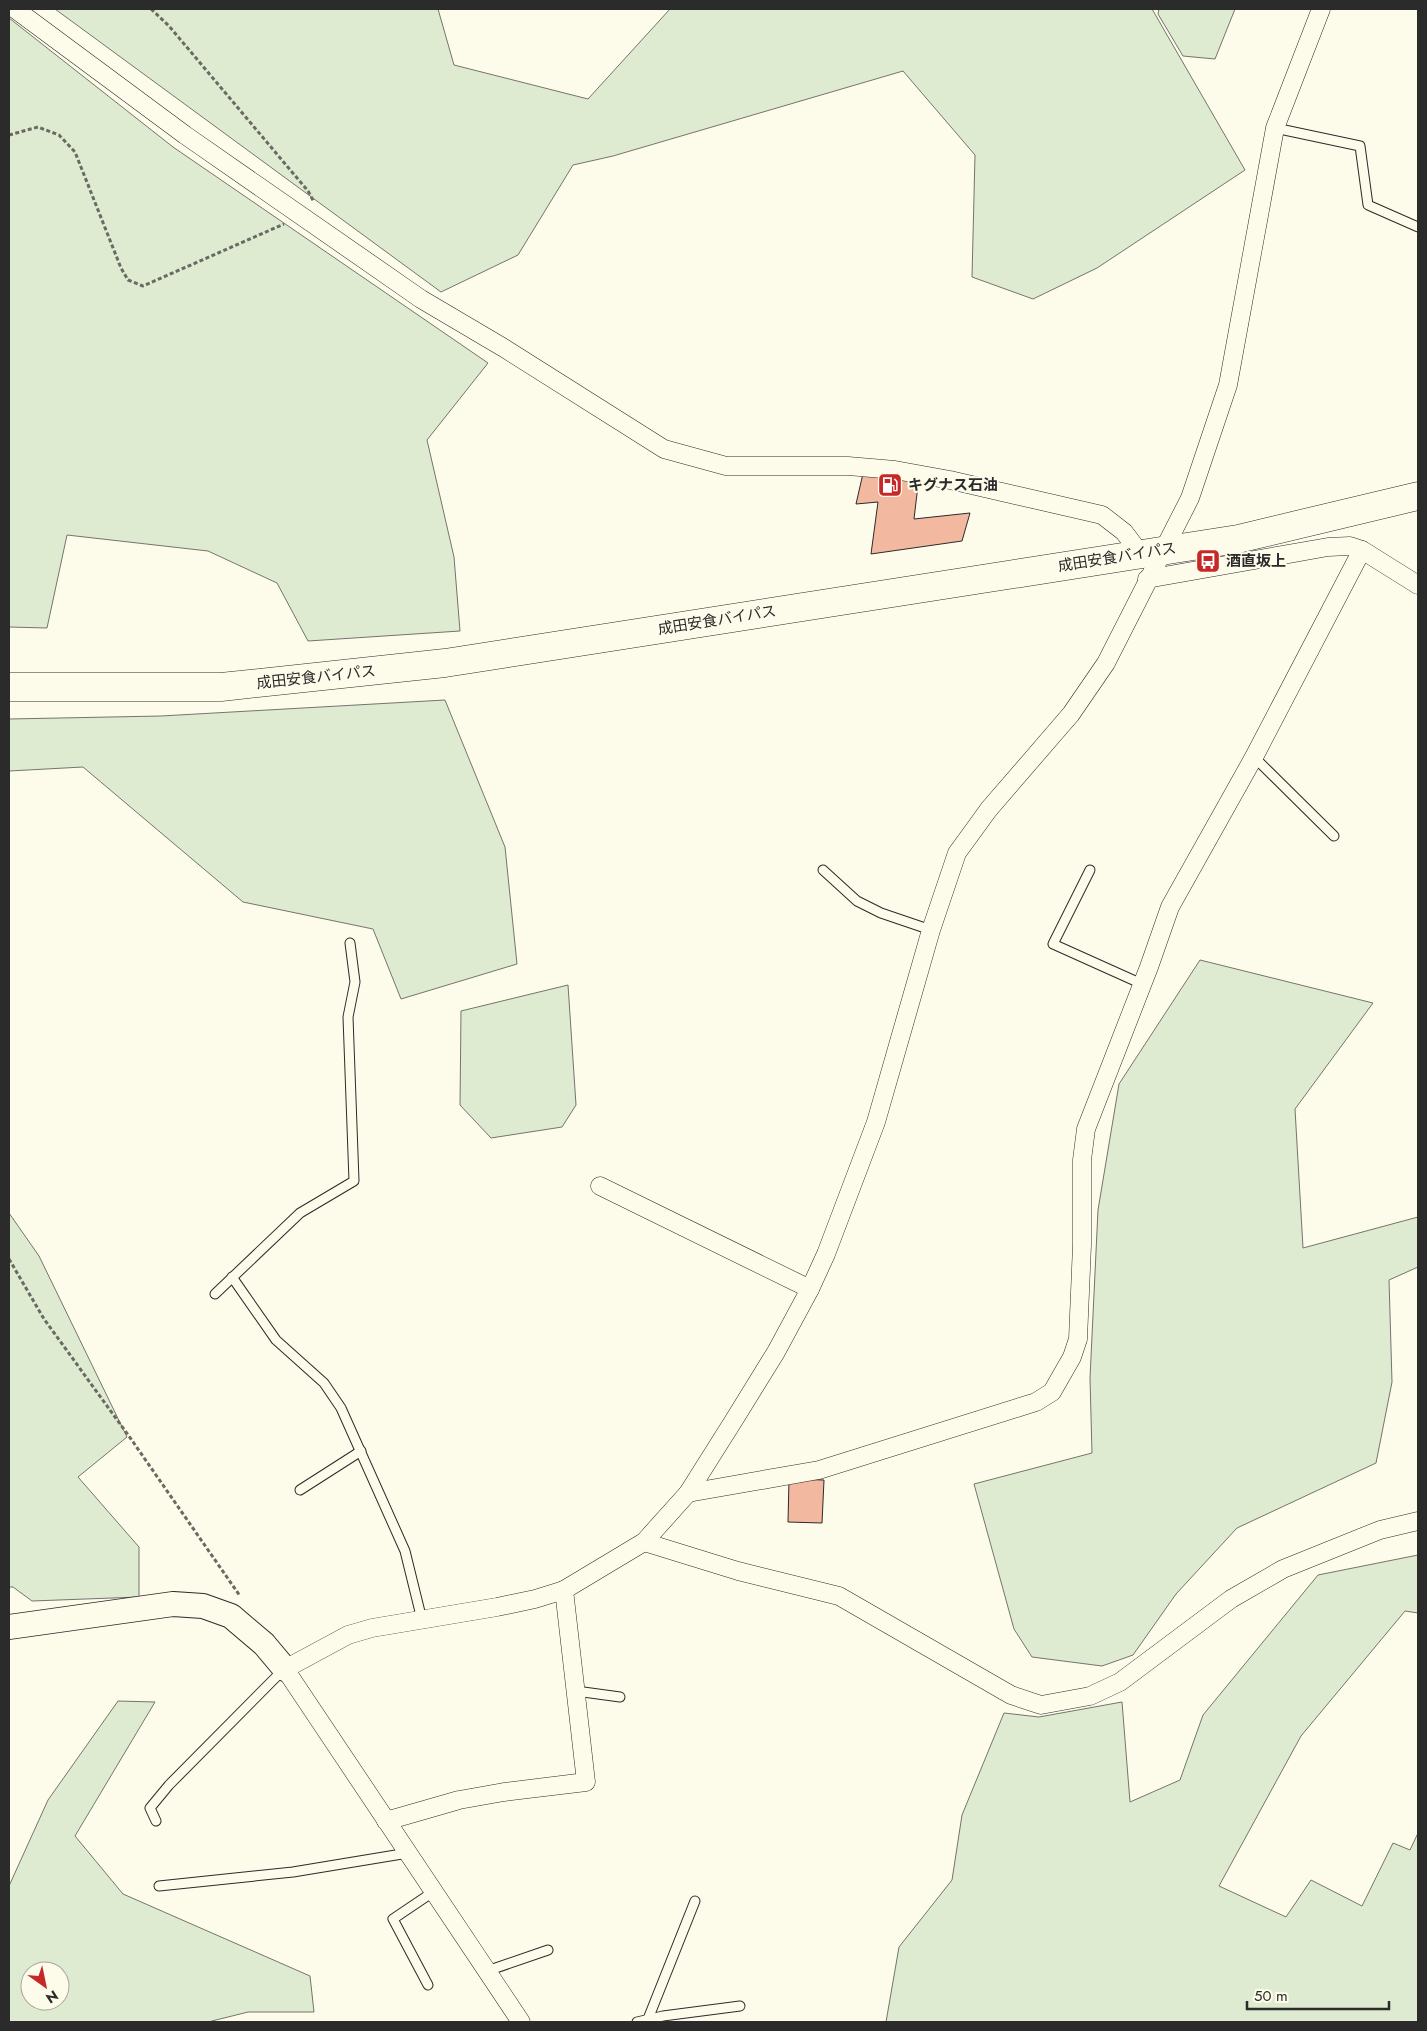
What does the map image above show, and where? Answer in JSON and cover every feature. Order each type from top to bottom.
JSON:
[{"type":"main road","name":"成田安食バイパス","points":[[9,687],[221,687],[445,663],[1238,539],[1418,496]]},
{"type":"street","points":[[15,9],[185,135],[421,299],[504,348],[664,449],[726,466],[848,466],[895,470],[950,480],[1102,514],[1151,552]]},
{"type":"street","points":[[285,1669],[348,1635],[372,1628],[526,1601],[564,1590],[644,1542],[688,1493],[776,1352],[810,1289],[826,1254],[876,1122],[931,930],[957,853],[989,809],[1071,714],[1106,663],[1147,579],[1151,552],[1190,498],[1228,386],[1275,128],[1321,9]]},
{"type":"street","points":[[1147,579],[1328,547],[1350,546],[1362,550],[1418,585]]},
{"type":"street","points":[[688,1493],[818,1470],[1036,1402],[1052,1392],[1072,1357],[1078,1339],[1082,1245],[1082,1160],[1086,1129],[1170,907],[1254,757],[1362,550]]},
{"type":"street","points":[[600,1186],[810,1289]]},
{"type":"street","points":[[644,1542],[738,1572],[839,1596],[1011,1695],[1041,1705],[1090,1696],[1120,1682],[1231,1599],[1282,1569],[1380,1530],[1418,1522]]},
{"type":"street","points":[[386,1821],[459,1800],[504,1792],[586,1782],[564,1590]]},
{"type":"street","points":[[9,1627],[173,1604],[203,1606],[231,1616],[264,1644],[285,1669],[521,2022]]},
{"type":"lane","points":[[1275,128],[1360,146],[1368,205],[1418,227]]},
{"type":"lane","points":[[1254,757],[1334,836]]},
{"type":"lane","points":[[823,870],[857,901],[881,913],[931,930]]},
{"type":"lane","points":[[1090,870],[1053,944],[1142,984]]},
{"type":"lane","points":[[215,1294],[300,1213],[354,1181],[348,1017],[356,982],[350,943]]},
{"type":"lane","points":[[232,1277],[276,1340],[324,1383],[341,1408],[405,1551],[422,1620]]},
{"type":"lane","points":[[300,1490],[361,1451]]},
{"type":"lane","points":[[156,1821],[150,1808],[169,1785],[285,1669]]},
{"type":"lane","points":[[576,1691],[620,1697]]},
{"type":"lane","points":[[159,1886],[293,1872],[408,1853]]},
{"type":"lane","points":[[428,1985],[393,1919],[433,1892]]},
{"type":"lane","points":[[648,2019],[695,1901]]},
{"type":"lane","points":[[487,1971],[548,1950]]},
{"type":"lane","points":[[637,2022],[740,2006]]},
{"type":"path","points":[[151,9],[169,26],[301,184],[316,206]]},
{"type":"path","points":[[9,135],[38,127],[59,135],[75,152],[121,268],[128,280],[143,286],[302,217]]},
{"type":"path","points":[[9,1259],[44,1319],[131,1439],[245,1603]]},
{"type":"green space","points":[[55,9],[438,9],[454,65],[588,99],[670,9],[1152,9],[1245,170],[1097,268],[1033,299],[972,277],[975,155],[903,71],[613,156],[573,165],[518,255],[441,292]]},
{"type":"green space","points":[[1159,9],[1235,9],[1215,59],[1183,56],[1158,14]]},
{"type":"green space","points":[[9,18],[173,147],[488,363],[427,440],[454,557],[460,631],[308,641],[277,583],[208,551],[67,535],[47,628],[9,627]]},
{"type":"green space","points":[[445,700],[505,847],[517,964],[401,999],[373,929],[243,902],[83,767],[9,771],[9,719],[161,716]]},
{"type":"green space","points":[[1200,960],[1373,1003],[1295,1109],[1303,1248],[1418,1217],[1418,1267],[1389,1280],[1392,1382],[1376,1463],[1237,1528],[1176,1594],[1133,1655],[1102,1666],[1032,1657],[1014,1629],[974,1484],[1092,1453],[1090,1378],[1098,1210],[1119,1084]]},
{"type":"green space","points":[[568,985],[576,1105],[562,1127],[491,1138],[460,1105],[461,1011]]},
{"type":"green space","points":[[9,1213],[39,1256],[127,1437],[78,1477],[139,1547],[139,1597],[32,1601],[13,1587],[9,1587]]},
{"type":"green space","points":[[1418,1555],[1418,1613],[1405,1611],[1301,1736],[1219,1886],[1286,1917],[1311,1880],[1362,1906],[1393,1843],[1410,1850],[1418,1833],[1418,2022],[886,2022],[899,1947],[952,1880],[962,1815],[1004,1713],[1039,1717],[1122,1702],[1130,1802],[1180,1780],[1203,1715],[1318,1575]]},
{"type":"green space","points":[[118,1701],[155,1702],[75,1836],[123,1894],[310,1976],[314,2012],[248,2012],[208,2022],[9,2022],[9,1886],[48,1800]]},
{"type":"building","points":[[864,469],[919,477],[914,519],[970,513],[962,541],[871,554],[878,502],[856,504]]},
{"type":"building","points":[[789,1479],[824,1480],[822,1523],[788,1522]]},
{"type":"place","name":"キグナス石油","points":[[890,485]]},
{"type":"place","name":"酒直坂上","points":[[1208,561]]}]
